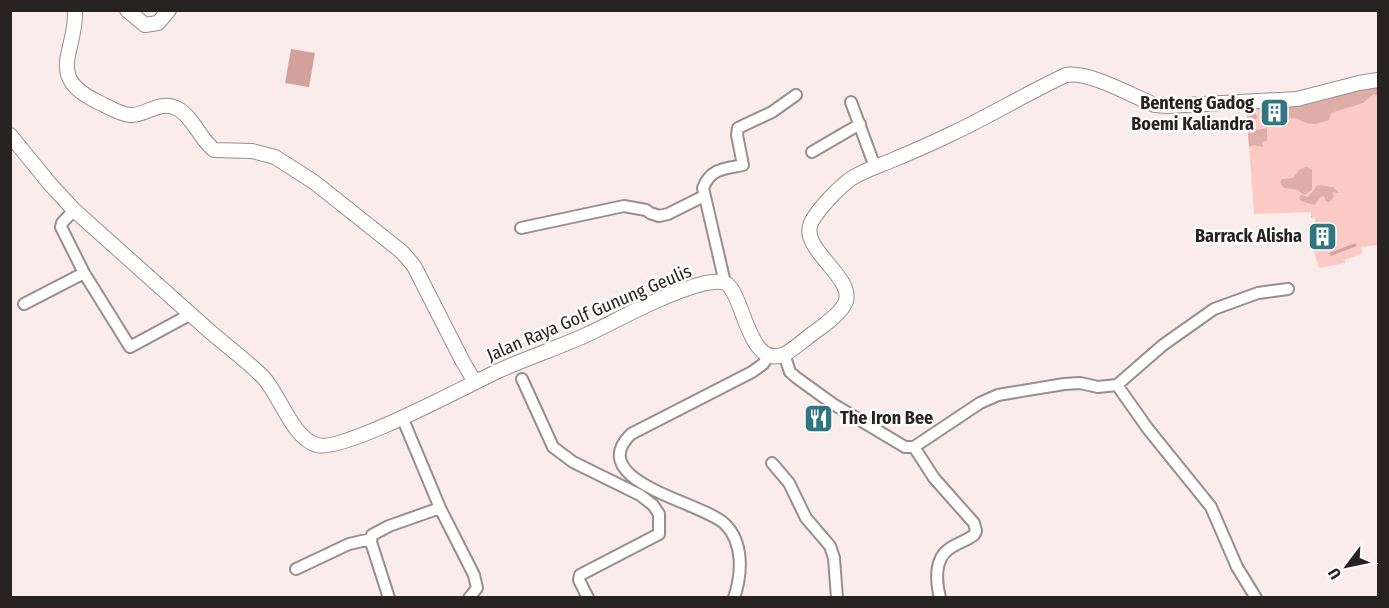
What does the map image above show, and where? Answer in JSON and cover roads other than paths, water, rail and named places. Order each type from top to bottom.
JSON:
[{"type":"main road","points":[[75,10],[75,21],[66,61],[68,76],[74,89],[130,115],[159,106],[175,108],[183,112],[204,141],[214,150],[266,153],[308,177],[409,259],[475,382]]},
{"type":"main road","points":[[127,10],[145,25],[158,23],[169,10]]},
{"type":"main road","points":[[725,283],[731,288],[755,342],[770,354],[784,354],[829,320],[846,301],[847,295],[843,285],[813,242],[809,232],[810,225],[845,183],[875,167],[988,117],[1069,74],[1087,77],[1155,105],[1167,106],[1290,100],[1378,80]]},
{"type":"main road","name":"Jalan Raya Golf Gunung Geulis","points":[[10,135],[74,210],[264,378],[275,392],[295,427],[313,444],[328,446],[343,442],[695,286],[713,282],[725,283]]},
{"type":"street","points":[[725,283],[703,188],[707,178],[714,172],[743,165],[736,135],[738,128],[772,112],[796,95]]},
{"type":"street","points":[[852,102],[875,167]]},
{"type":"street","points":[[812,152],[860,124]]},
{"type":"street","points":[[521,228],[624,206],[646,210],[659,216],[668,214],[704,196]]},
{"type":"street","points":[[74,210],[61,227],[84,273],[130,347],[190,314]]},
{"type":"street","points":[[24,304],[84,273]]},
{"type":"street","points":[[784,354],[790,372],[817,393],[905,447],[914,447],[998,395],[1064,384],[1080,383],[1098,387],[1117,385],[1163,345],[1214,309],[1258,293],[1288,289]]},
{"type":"street","points":[[734,597],[739,583],[738,548],[733,535],[724,523],[633,479],[620,462],[619,451],[623,442],[631,434],[752,372],[763,364],[770,354]]},
{"type":"street","points":[[522,379],[553,447],[573,462],[640,495],[653,505],[659,514],[661,527],[659,534],[580,575],[579,580],[588,597]]},
{"type":"street","points":[[1117,385],[1148,429],[1211,507],[1237,567],[1256,597]]},
{"type":"street","points":[[402,417],[440,508],[474,575],[477,588],[469,597]]},
{"type":"street","points":[[914,447],[934,478],[976,528],[974,535],[943,554],[937,573],[940,597]]},
{"type":"street","points":[[772,463],[789,483],[809,522],[830,546],[834,558],[837,597]]},
{"type":"street","points":[[614,483],[619,474],[625,471]]},
{"type":"street","points":[[296,569],[349,544],[371,538],[374,533],[440,508]]},
{"type":"street","points":[[371,538],[389,597]]},
{"type":"waterway","points":[[1331,254],[1355,245]]},
{"type":"place","name":"Benteng Gadog Boemi Kaliandra","points":[[1275,113]]},
{"type":"place","name":"Barrack Alisha","points":[[1323,236]]},
{"type":"place","name":"The Iron Bee","points":[[819,418]]}]
